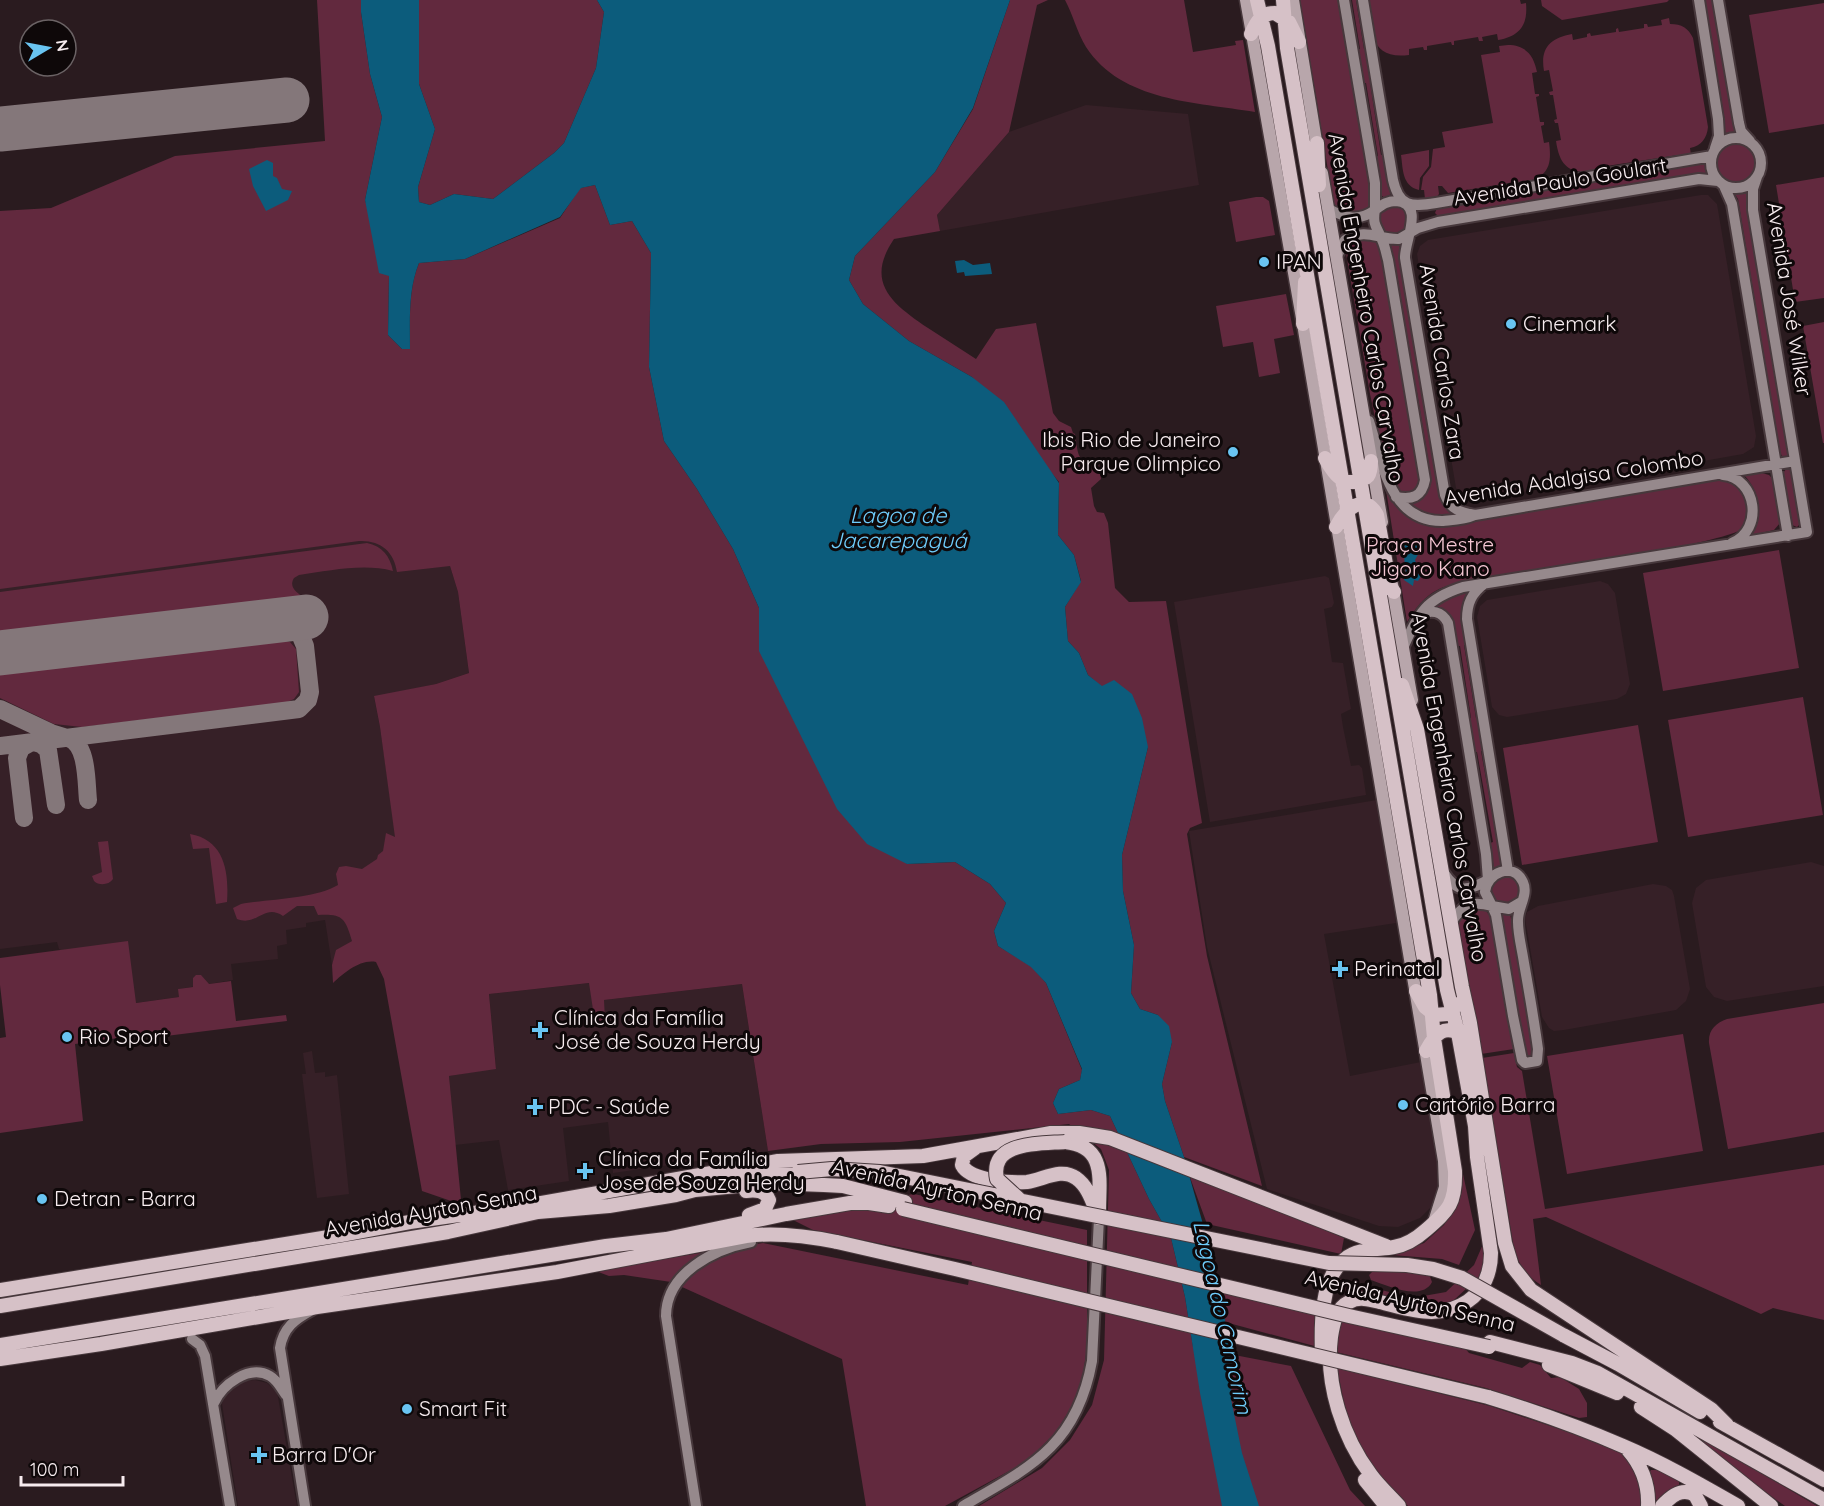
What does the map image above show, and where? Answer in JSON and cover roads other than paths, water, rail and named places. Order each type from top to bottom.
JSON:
[{"type":"highway","points":[[1257,0],[1268,45],[1348,509],[1430,995],[1434,1038],[1454,1163],[1453,1198],[1442,1218],[1412,1240],[1392,1248],[1366,1251],[1344,1259],[1332,1278],[1325,1296],[1322,1334],[1325,1378],[1338,1428],[1360,1472],[1386,1506]]},
{"type":"highway","name":"Avenida Engenheiro Carlos Carvalho","points":[[1283,0],[1287,48],[1338,339],[1360,481],[1432,903],[1475,1126],[1491,1253],[1489,1269],[1482,1287]]},
{"type":"highway","points":[[1251,34],[1261,18],[1266,14],[1275,13],[1284,17],[1299,42]]},
{"type":"highway","points":[[1317,143],[1318,176],[1339,326],[1338,339]]},
{"type":"highway","points":[[1303,324],[1305,256]]},
{"type":"highway","points":[[1324,458],[1335,473],[1349,482],[1360,481],[1369,474],[1371,461]]},
{"type":"highway","points":[[1336,527],[1348,509],[1358,504],[1371,507],[1377,515],[1390,586],[1394,592]]},
{"type":"highway","points":[[1388,640],[1417,729]]},
{"type":"highway","name":"Avenida Engenheiro Carlos Carvalho","points":[[1417,729],[1466,1001],[1505,1244],[1512,1266],[1531,1290]]},
{"type":"highway","points":[[1432,903],[1433,862],[1430,841],[1434,827]]},
{"type":"highway","points":[[1416,991],[1425,1007],[1431,1013],[1438,1015],[1452,1011],[1460,1001],[1462,987]]},
{"type":"highway","points":[[1426,1051],[1434,1038],[1446,1030],[1458,1033],[1467,1041],[1475,1076],[1480,1085]]},
{"type":"highway","name":"Avenida Ayrton Senna","points":[[0,1290],[778,1161],[923,1156],[985,1144],[1067,1133],[1098,1136],[1123,1143],[1392,1248]]},
{"type":"highway","points":[[1022,1202],[997,1179],[996,1167],[1004,1153],[1012,1149],[1065,1142],[1075,1143],[1087,1148],[1095,1157],[1098,1168],[1098,1218]]},
{"type":"highway","points":[[985,1144],[970,1150],[964,1156],[962,1165],[969,1174],[983,1178],[1024,1182],[1061,1173],[1074,1176],[1088,1191],[1098,1218]]},
{"type":"highway","name":"Avenida Ayrton Senna","points":[[697,1176],[832,1169],[880,1172],[1329,1263],[1407,1265],[1433,1269],[1462,1278],[1824,1480]]},
{"type":"highway","name":"Avenida Ayrton Senna","points":[[0,1304],[447,1232],[538,1212],[609,1206],[695,1190],[770,1183],[843,1186],[904,1205],[1572,1363],[1598,1373],[1824,1500]]},
{"type":"highway","points":[[1399,1506],[1371,1476],[1341,1417],[1330,1366],[1335,1319],[1341,1307],[1351,1300],[1362,1298],[1433,1313],[1450,1311],[1473,1297],[1489,1279],[1496,1266],[1497,1190]]},
{"type":"highway","points":[[606,1246],[649,1234],[756,1214],[765,1209],[770,1202],[767,1195],[759,1191],[675,1195]]},
{"type":"highway","name":"Avenida Ayrton Senna","points":[[0,1345],[606,1246],[666,1239],[850,1203],[904,1205]]},
{"type":"highway","points":[[683,1248],[765,1223],[786,1214]]},
{"type":"highway","points":[[352,1233],[425,1229],[447,1232]]},
{"type":"highway","points":[[0,1359],[318,1307],[546,1274],[769,1233],[837,1242],[1488,1397],[1536,1412],[1624,1446],[1738,1506]]},
{"type":"highway","points":[[511,1262],[553,1264],[611,1261]]},
{"type":"highway","points":[[0,1304],[74,1278]]},
{"type":"highway","name":"Avenida Ayrton Senna","points":[[1531,1290],[1711,1409],[1727,1425]]},
{"type":"highway","points":[[151,1336],[192,1339]]},
{"type":"highway","points":[[0,1345],[48,1347],[101,1344]]},
{"type":"highway","name":"Avenida Ayrton Senna","points":[[1490,1344],[1558,1368],[1615,1392],[1675,1429],[1771,1506]]},
{"type":"highway","points":[[1636,1374],[1704,1432]]},
{"type":"highway","points":[[1624,1446],[1640,1466],[1646,1480],[1648,1506]]},
{"type":"highway","points":[[1662,1506],[1675,1494],[1690,1492],[1695,1495],[1701,1506]]},
{"type":"main road","points":[[1246,0],[1416,991],[1446,1181],[1441,1204],[1432,1226]]},
{"type":"main road","name":"Avenida Engenheiro Carlos Carvalho","points":[[1293,0],[1417,729]]},
{"type":"street","points":[[1344,0],[1375,183],[1375,226],[1381,236]]},
{"type":"street","points":[[1337,256],[1349,237],[1367,233],[1399,239],[1409,232],[1412,226],[1409,209],[1396,194],[1363,0]]},
{"type":"street","points":[[1699,0],[1718,119],[1719,136],[1713,152],[1711,170],[1721,184],[1730,188],[1742,188],[1753,182],[1760,171],[1760,156],[1741,130],[1739,123],[1719,0]]},
{"type":"street","points":[[1713,152],[1719,144],[1732,138],[1746,140],[1752,144]]},
{"type":"street","name":"Avenida Paulo Goulart","points":[[1402,202],[1415,205],[1436,203],[1713,152]]},
{"type":"street","name":"Avenida José Wilker","points":[[1721,184],[1732,204],[1788,536],[1807,532],[1753,210],[1753,189],[1756,177]]},
{"type":"street","name":"Avenida Paulo Goulart","points":[[1409,232],[1438,222],[1699,179],[1721,184]]},
{"type":"street","points":[[1329,209],[1349,218],[1370,214],[1385,203],[1402,202]]},
{"type":"street","points":[[1436,203],[1432,213],[1438,222]]},
{"type":"street","name":"Avenida Carlos Zara","points":[[1409,232],[1405,258],[1445,495],[1448,503],[1455,509],[1475,515]]},
{"type":"street","name":"Avenida Carlos Zara","points":[[1381,236],[1388,260],[1425,480],[1424,488],[1419,495],[1406,499],[1396,497]]},
{"type":"street","name":"Avenida Adalgisa Colombo","points":[[1362,401],[1396,497],[1407,510],[1426,519],[1467,519],[1475,515],[1796,461]]},
{"type":"street","points":[[1716,475],[1730,476],[1738,480],[1748,491],[1753,505],[1753,514],[1747,530],[1735,542],[1723,545]]},
{"type":"street","points":[[1403,648],[1419,615],[1430,603],[1442,594],[1463,587],[1788,536]]},
{"type":"street","points":[[1485,584],[1477,589],[1469,602],[1467,619],[1508,871]]},
{"type":"street","points":[[1419,615],[1427,611],[1435,611],[1448,623],[1486,854],[1488,880],[1485,892],[1496,915],[1522,1060],[1525,1063],[1537,1061],[1539,1057],[1518,928],[1518,912],[1524,896],[1523,882],[1517,875],[1508,871],[1498,872],[1488,880],[1471,887],[1457,888],[1452,885],[1442,870]]},
{"type":"street","points":[[1451,923],[1458,910],[1465,907],[1480,904],[1509,909],[1521,902]]},
{"type":"street","points":[[963,1506],[1029,1467],[1063,1434],[1081,1404],[1088,1384],[1092,1361],[1098,1218]]},
{"type":"street","points":[[696,1506],[666,1316],[670,1295],[676,1283],[685,1274],[720,1252],[740,1244],[790,1236]]},
{"type":"street","points":[[305,1506],[281,1342],[289,1326],[318,1307]]},
{"type":"street","points":[[192,1339],[200,1345],[205,1356],[230,1506]]},
{"type":"street","points":[[214,1403],[227,1384],[254,1373],[270,1376],[288,1397]]},
{"type":"water","name":"Lagoa de Jacarepaguá","points":[[361,0],[419,0],[419,84],[435,129],[418,187],[419,202],[430,205],[454,194],[493,199],[564,143],[596,68],[604,12],[597,0],[1010,0],[973,108],[935,172],[855,256],[849,280],[863,304],[909,341],[972,377],[1004,402],[1059,483],[1058,535],[1074,555],[1081,582],[1065,607],[1068,641],[1079,653],[1088,675],[1102,686],[1114,680],[1132,694],[1142,718],[1148,747],[1122,855],[1123,891],[1134,945],[1131,993],[1140,1009],[1158,1015],[1169,1026],[1172,1042],[1162,1084],[1165,1101],[1184,1157],[1212,1256],[1232,1365],[1231,1399],[1242,1453],[1259,1506],[1222,1506],[1200,1393],[1185,1297],[1171,1238],[1149,1199],[1110,1116],[1091,1110],[1058,1114],[1053,1103],[1059,1089],[1080,1080],[1082,1069],[1046,983],[1031,967],[998,946],[994,931],[1006,903],[990,884],[955,862],[907,864],[867,844],[837,809],[759,651],[759,608],[733,549],[697,489],[664,441],[649,367],[651,253],[632,221],[610,225],[595,185],[581,188],[560,217],[465,259],[419,263],[411,294],[410,349],[402,349],[388,335],[389,276],[379,273],[365,200],[382,117],[370,74]]},
{"type":"water","points":[[267,160],[273,163],[273,176],[277,178],[282,189],[292,191],[288,200],[266,211],[253,186],[249,169]]},
{"type":"water","points":[[964,260],[973,265],[990,263],[992,274],[965,276],[964,272],[957,273],[955,261]]},
{"type":"water","points":[[1409,539],[1421,549],[1415,560],[1416,572],[1421,576],[1418,581],[1414,580],[1413,586],[1404,580],[1406,550],[1403,543]]},
{"type":"place","name":"IPAN","points":[[1264,262]]},
{"type":"place","name":"Cinemark","points":[[1511,324]]},
{"type":"place","name":"Ibis Rio de Janeiro Parque Olimpico","points":[[1233,452]]},
{"type":"place","name":"Perinatal","points":[[1340,969]]},
{"type":"place","name":"Clínica da Família José de Souza Herdy","points":[[540,1030]]},
{"type":"place","name":"Rio Sport","points":[[67,1037]]},
{"type":"place","name":"Cartório Barra","points":[[1403,1105]]},
{"type":"place","name":"PDC - Saúde","points":[[535,1107]]},
{"type":"place","name":"Clínica da Família Jose de Souza Herdy","points":[[585,1171]]},
{"type":"place","name":"Detran - Barra","points":[[42,1199]]},
{"type":"place","name":"Smart Fit","points":[[407,1409]]},
{"type":"place","name":"Barra D'Or","points":[[259,1455]]},
{"type":"park label","name":"Praça Mestre Jigoro Kano","points":[[1430,557]]},
{"type":"water label","name":"Lagoa do Camorim","points":[[1223,1317]]}]
